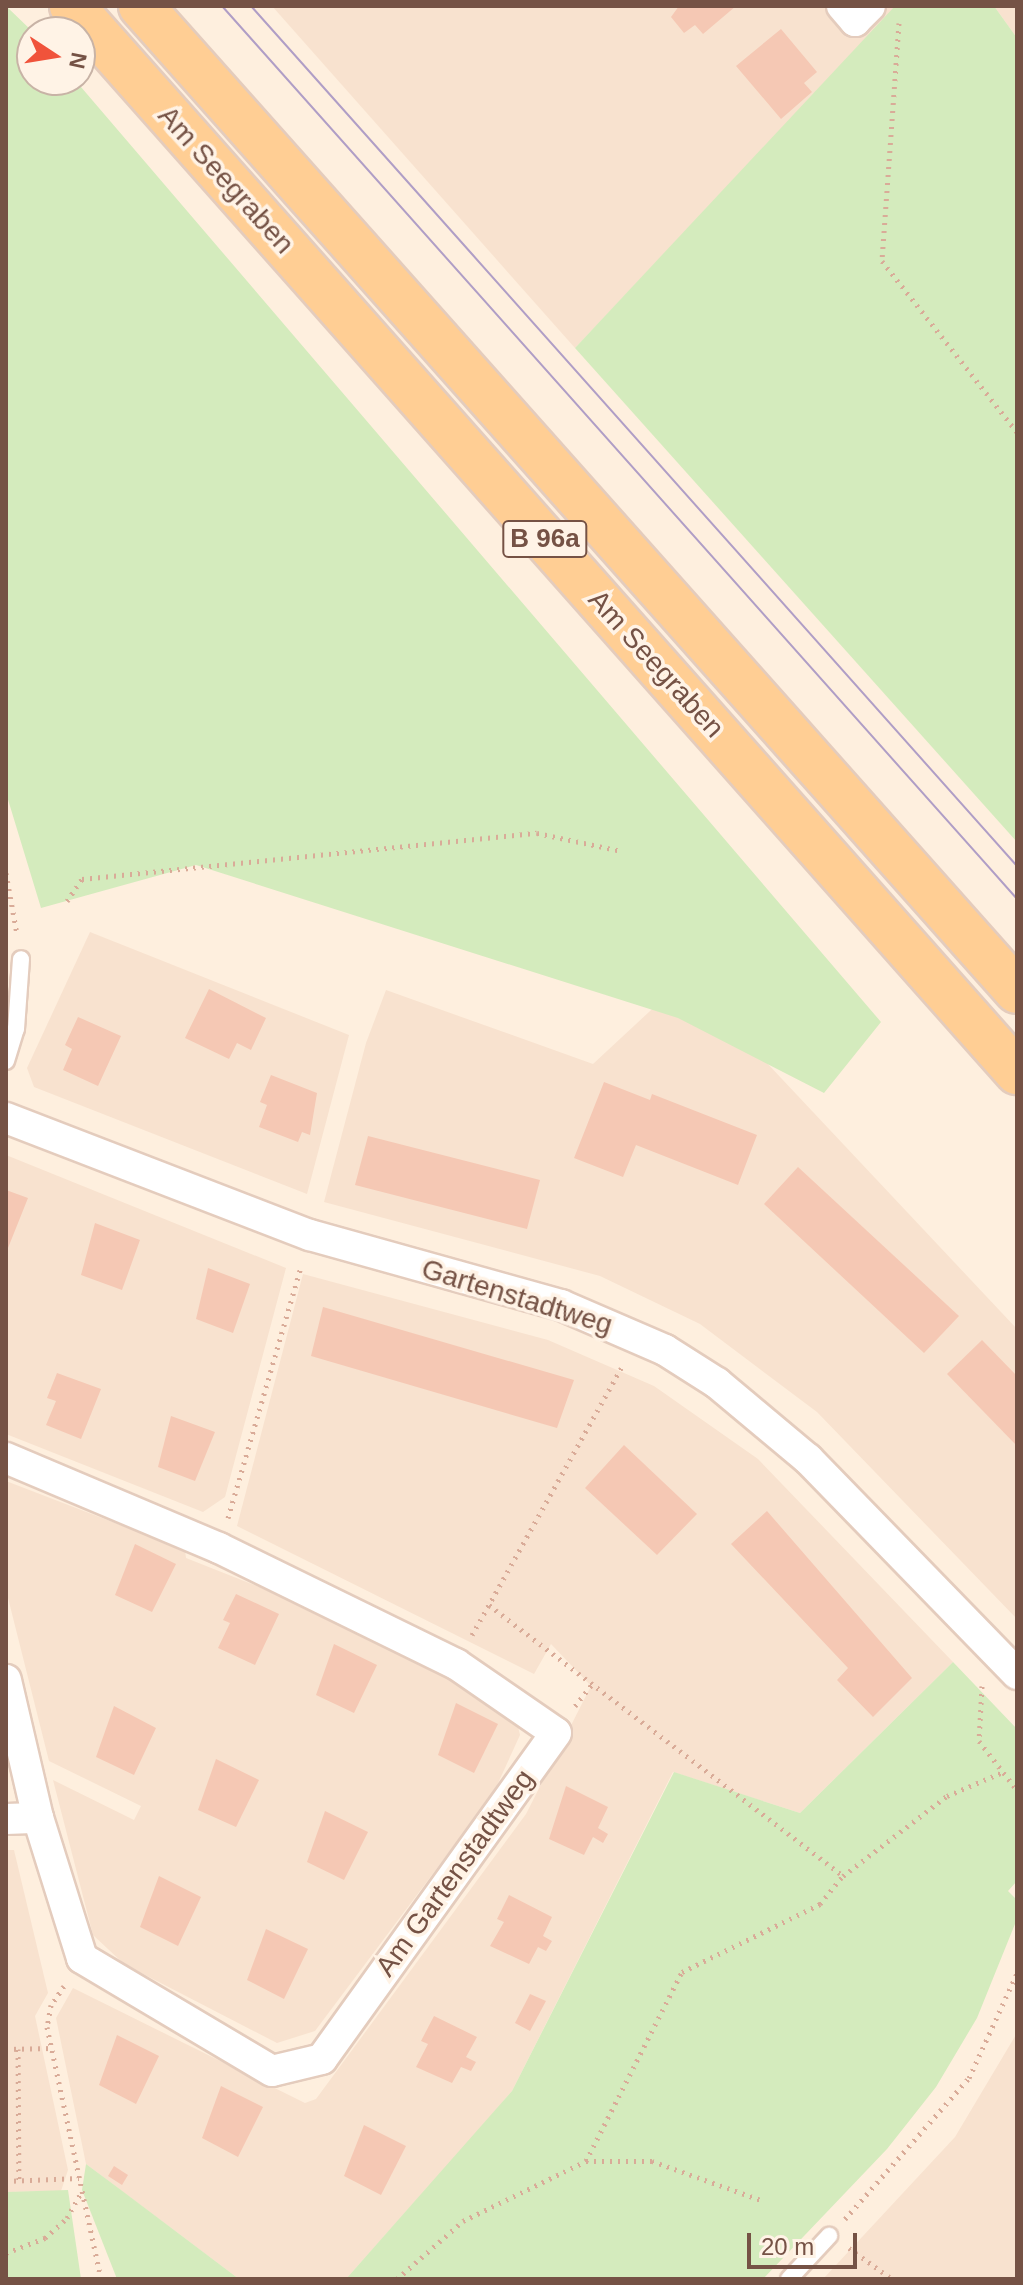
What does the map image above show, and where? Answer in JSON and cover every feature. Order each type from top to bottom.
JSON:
[{"type":"main road","name":"Am Seegraben","points":[[72,6],[1017,1072]]},
{"type":"main road","name":"Am Seegraben","points":[[141,6],[1017,991]]},
{"type":"street","name":"Gartenstadtweg","points":[[6,1118],[310,1235],[561,1305],[639,1336],[717,1383],[808,1459],[1017,1674]]},
{"type":"street","name":"Am Gartenstadtweg","points":[[6,1458],[219,1548],[456,1664],[556,1733],[322,2059],[272,2071],[82,1958]]},
{"type":"street","points":[[6,1680],[38,1818],[82,1958]]},
{"type":"street","points":[[6,1819],[38,1818]]},
{"type":"lane","points":[[6,1061],[16,1029],[21,959]]},
{"type":"lane","points":[[789,2279],[829,2236]]},
{"type":"path","points":[[900,6],[882,261],[1017,432]]},
{"type":"path","points":[[67,901],[82,879],[537,833],[622,851]]},
{"type":"path","points":[[6,873],[21,959]]},
{"type":"path","points":[[219,1548],[310,1235]]},
{"type":"path","points":[[456,1664],[639,1336]]},
{"type":"path","points":[[489,1605],[843,1876]]},
{"type":"path","points":[[983,1672],[979,1741],[1017,1790]]},
{"type":"path","points":[[586,2161],[682,1972],[820,1904],[843,1876],[947,1796],[1003,1772]]},
{"type":"path","points":[[82,1958],[51,2005],[47,2027],[101,2279]]},
{"type":"path","points":[[892,2279],[829,2236],[969,2078],[1017,1973]]},
{"type":"path","points":[[6,2049],[52,2048]]},
{"type":"path","points":[[6,2049],[52,2048]]},
{"type":"path","points":[[18,2049],[19,2180]]},
{"type":"path","points":[[397,2279],[463,2221],[586,2161],[652,2161],[761,2200]]},
{"type":"path","points":[[6,2181],[79,2178]]},
{"type":"path","points":[[6,2253],[45,2238],[67,2218],[82,2190]]},
{"type":"shaded area","points":[[272,6],[899,6],[575,348]]},
{"type":"shaded area","points":[[994,6],[1017,6],[1017,38]]},
{"type":"shaded area","points":[[90,932],[349,1035],[307,1194],[34,1087],[27,1068]]},
{"type":"shaded area","points":[[692,972],[721,1014],[1017,1329],[1017,1619],[817,1412],[700,1324],[600,1276],[324,1202],[366,1043],[386,990],[593,1064]]},
{"type":"shaded area","points":[[6,1155],[286,1268],[225,1497],[203,1512],[6,1434]]},
{"type":"shaded area","points":[[303,1274],[548,1340],[654,1386],[758,1459],[953,1662],[800,1813],[673,1772],[512,2091],[485,2123],[346,2279],[239,2279],[86,2164],[56,2018],[73,1988],[305,2103],[316,2099],[526,1814],[591,1686],[551,1644],[534,1674],[237,1526]]},
{"type":"shaded area","points":[[6,1481],[185,1550],[186,1558],[262,1588],[514,1710],[520,1735],[494,1792],[315,2031],[277,2043],[124,1964],[93,1935],[53,1780],[134,1820],[141,1806],[49,1761],[6,1590]]},
{"type":"shaded area","points":[[6,1850],[14,1850],[48,1993],[35,2016],[68,2170],[61,2191],[6,2192]]},
{"type":"shaded area","points":[[1017,2033],[1017,2279],[823,2279],[955,2137]]},
{"type":"green space","points":[[6,6],[16,16],[16,96],[89,96],[881,1022],[824,1093],[678,1018],[196,865],[41,908],[6,793]]},
{"type":"green space","points":[[895,6],[994,6],[1017,38],[1017,842],[575,348]]},
{"type":"green space","points":[[953,1662],[1017,1729],[1017,1881],[1008,1891],[1017,1900],[1017,1919],[977,2018],[936,2087],[887,2149],[763,2279],[346,2279],[512,2091],[674,1772],[800,1813]]},
{"type":"green space","points":[[86,2164],[239,2279],[117,2279],[82,2190]]},
{"type":"green space","points":[[68,2190],[81,2279],[6,2279],[6,2192]]},
{"type":"building","points":[[679,6],[736,6],[703,34],[695,25],[684,33],[671,17]]},
{"type":"building","points":[[781,29],[817,72],[804,83],[812,92],[781,119],[736,66]]},
{"type":"building","points":[[209,989],[266,1018],[251,1050],[237,1043],[229,1059],[185,1038]]},
{"type":"building","points":[[78,1017],[121,1036],[98,1086],[63,1070],[72,1049],[65,1045]]},
{"type":"building","points":[[271,1075],[317,1093],[310,1135],[302,1132],[298,1142],[259,1127],[267,1105],[260,1102]]},
{"type":"building","points":[[604,1082],[650,1100],[652,1094],[757,1135],[738,1185],[636,1145],[623,1177],[574,1158]]},
{"type":"building","points":[[368,1136],[540,1180],[527,1229],[355,1185]]},
{"type":"building","points":[[798,1167],[959,1316],[924,1353],[764,1204]]},
{"type":"building","points":[[6,1190],[28,1198],[6,1253]]},
{"type":"building","points":[[95,1223],[140,1240],[122,1290],[81,1275]]},
{"type":"building","points":[[208,1268],[250,1284],[233,1333],[196,1319]]},
{"type":"building","points":[[323,1307],[574,1380],[557,1428],[311,1356]]},
{"type":"building","points":[[982,1340],[1017,1376],[1017,1446],[947,1374]]},
{"type":"building","points":[[57,1373],[101,1389],[81,1439],[46,1425],[56,1401],[47,1398]]},
{"type":"building","points":[[171,1416],[215,1432],[195,1481],[158,1467]]},
{"type":"building","points":[[624,1445],[697,1514],[657,1555],[585,1488]]},
{"type":"building","points":[[767,1511],[912,1678],[873,1717],[837,1680],[848,1668],[731,1544]]},
{"type":"building","points":[[135,1544],[176,1564],[152,1612],[115,1595]]},
{"type":"building","points":[[236,1594],[279,1614],[255,1665],[218,1648],[230,1623],[223,1620]]},
{"type":"building","points":[[334,1644],[377,1665],[354,1713],[316,1695]]},
{"type":"building","points":[[456,1703],[498,1724],[474,1773],[438,1755]]},
{"type":"building","points":[[114,1706],[156,1728],[134,1775],[96,1757]]},
{"type":"building","points":[[216,1759],[259,1780],[236,1827],[198,1810]]},
{"type":"building","points":[[566,1786],[608,1807],[598,1828],[608,1834],[603,1843],[593,1837],[584,1855],[549,1839]]},
{"type":"building","points":[[325,1811],[368,1832],[344,1880],[307,1862]]},
{"type":"building","points":[[159,1876],[201,1897],[178,1946],[140,1927]]},
{"type":"building","points":[[509,1895],[552,1917],[543,1936],[552,1941],[546,1951],[538,1947],[529,1964],[490,1946],[504,1922],[497,1919]]},
{"type":"building","points":[[266,1929],[308,1949],[284,1999],[247,1980]]},
{"type":"building","points":[[530,1994],[546,2001],[530,2031],[515,2023]]},
{"type":"building","points":[[434,2016],[477,2037],[466,2057],[476,2062],[471,2071],[461,2067],[452,2083],[416,2067],[428,2044],[421,2041]]},
{"type":"building","points":[[117,2035],[159,2056],[136,2104],[99,2085]]},
{"type":"building","points":[[221,2086],[263,2107],[238,2157],[202,2138]]},
{"type":"building","points":[[364,2125],[406,2146],[381,2195],[344,2176]]},
{"type":"building","points":[[114,2166],[128,2175],[122,2185],[108,2176]]},
{"type":"tram line","points":[[222,6],[1017,899]]},
{"type":"tram line","points":[[251,6],[1017,866]]}]
